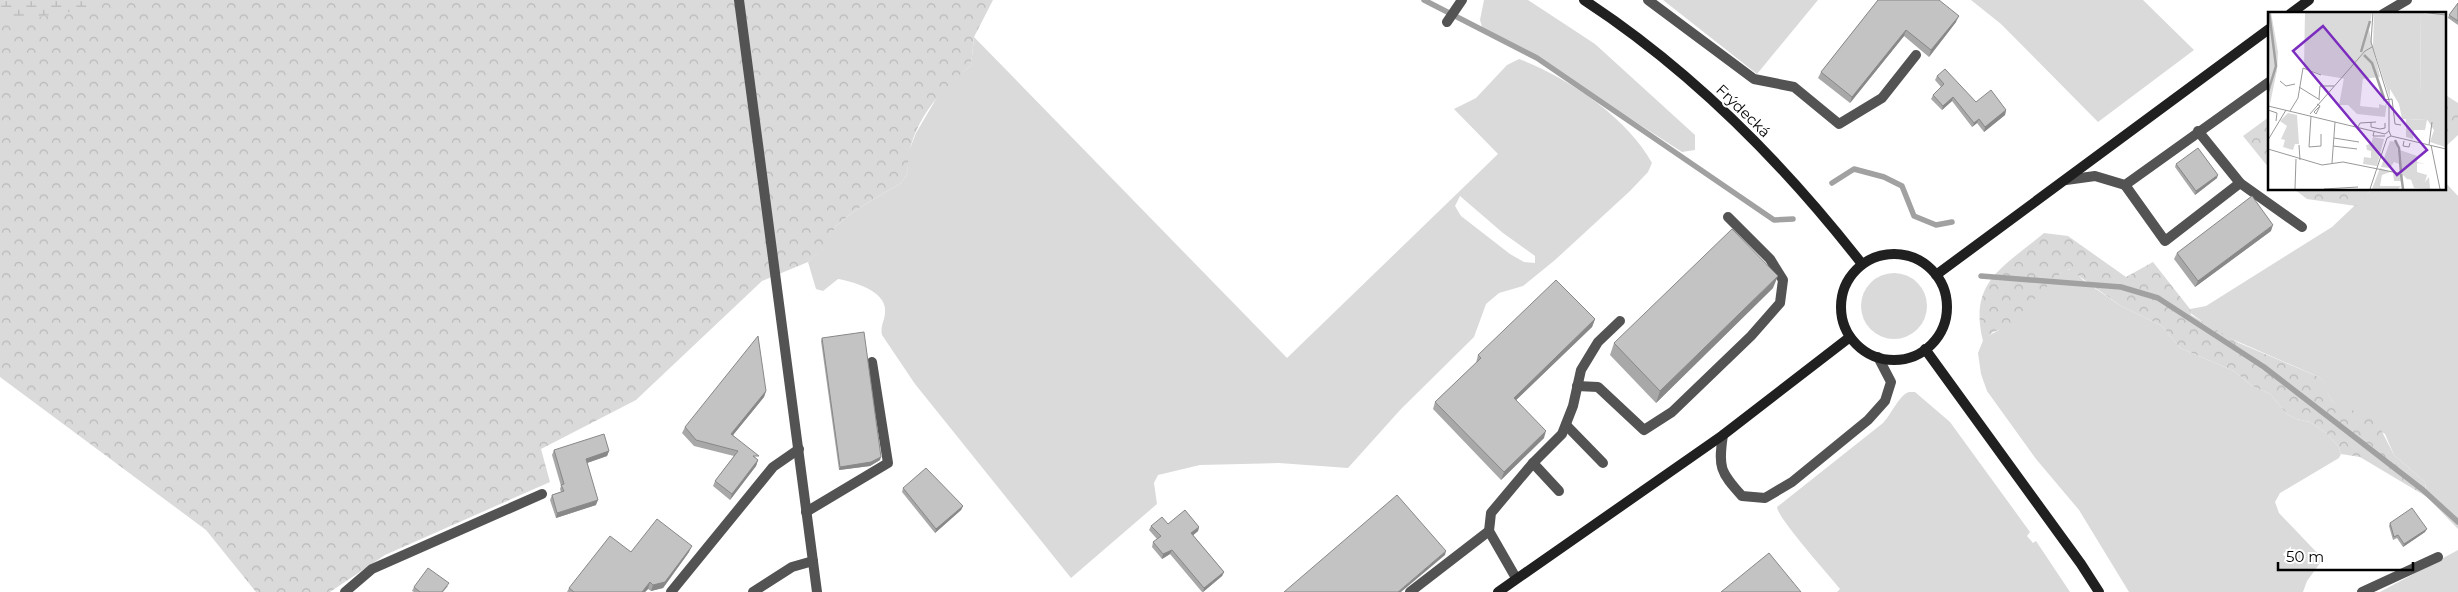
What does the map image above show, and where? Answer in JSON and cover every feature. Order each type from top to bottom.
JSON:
[{"type":"main road","name":"Frýdecká","points":[[1584,0],[1647,46],[1738,126],[1789,178],[1862,264]]},
{"type":"main road","points":[[2293,12],[2309,0]]},
{"type":"main road","points":[[1936,275],[2268,30]]},
{"type":"main road","points":[[1893,254],[1909,256],[1924,263],[1936,275],[1944,290],[1947,306],[1944,322],[1937,337],[1925,349],[1903,358],[1878,357],[1862,349],[1850,337],[1842,314],[1843,290],[1851,276],[1862,264],[1876,256],[1893,254]]},
{"type":"main road","points":[[1498,592],[1723,435],[1850,337]]},
{"type":"main road","points":[[1925,349],[2076,556],[2099,592]]},
{"type":"street","points":[[739,0],[817,592]]},
{"type":"street","points":[[1448,22],[1462,0]]},
{"type":"street","points":[[1648,0],[1754,79],[1794,87],[1839,124],[1882,98],[1916,55]]},
{"type":"street","points":[[2386,12],[2407,0]]},
{"type":"street","points":[[2125,185],[2268,83]]},
{"type":"street","points":[[2198,131],[2240,183],[2302,227]]},
{"type":"street","points":[[2066,180],[2095,176],[2125,185],[2165,241],[2240,183]]},
{"type":"street","points":[[1578,386],[1598,387],[1644,430],[1672,412],[1752,336],[1780,304],[1783,280],[1770,259],[1728,217]]},
{"type":"street","points":[[1516,578],[1489,531],[1491,513],[1533,463],[1562,434],[1578,386],[1581,370],[1598,342],[1620,321]]},
{"type":"street","points":[[1723,435],[1720,456],[1724,476],[1742,496],[1765,498],[1792,482],[1860,426],[1885,401],[1891,382],[1878,357]]},
{"type":"street","points":[[806,512],[888,463],[872,362]]},
{"type":"street","points":[[1566,425],[1603,463]]},
{"type":"street","points":[[671,592],[773,467],[799,449]]},
{"type":"street","points":[[1533,463],[1559,491]]},
{"type":"street","points":[[344,592],[372,569],[542,494]]},
{"type":"street","points":[[1410,592],[1489,531]]},
{"type":"street","points":[[2362,592],[2438,557]]},
{"type":"street","points":[[753,592],[763,590],[792,567],[813,561]]},
{"type":"green space","points":[[0,0],[993,0],[974,37],[971,66],[947,87],[926,112],[912,142],[908,173],[901,183],[854,211],[835,227],[830,242],[808,262],[762,281],[636,400],[541,449],[550,482],[385,555],[330,592],[256,592],[206,530],[0,377]]},
{"type":"green space","points":[[0,0],[95,0],[87,9],[13,21],[0,15]]},
{"type":"green space","points":[[1484,0],[1528,0],[1595,44],[1695,135],[1695,150],[1682,152],[1546,64],[1482,27],[1480,20]]},
{"type":"green space","points":[[1663,0],[1818,0],[1757,74]]},
{"type":"green space","points":[[1971,0],[2143,0],[2194,50],[2098,122],[2001,24]]},
{"type":"green space","points":[[974,37],[1287,358],[1498,154],[1454,109],[1476,98],[1507,65],[1519,59],[1576,88],[1595,101],[1628,130],[1652,163],[1648,172],[1630,191],[1555,260],[1523,286],[1499,293],[1486,304],[1474,337],[1401,409],[1348,468],[1279,463],[1200,465],[1158,475],[1154,483],[1157,504],[1071,578],[915,384],[882,335],[885,312],[881,298],[860,285],[838,279],[823,291],[816,289],[808,262],[829,242],[835,227],[854,211],[901,183],[908,173],[907,156],[916,133],[939,94],[951,80],[971,66]],"holes":[[[1460,196],[1503,233],[1535,256],[1535,263],[1524,262],[1510,254],[1461,216],[1455,206]]]},
{"type":"green space","points":[[2446,95],[2458,103],[2458,135],[2446,146]]},
{"type":"green space","points":[[2268,118],[2268,167],[2243,136]]},
{"type":"green space","points":[[2446,183],[2458,196],[2458,529],[2427,497],[2425,482],[2394,455],[2385,434],[2333,402],[2319,377],[2218,333],[2189,312],[2190,309],[2206,306],[2332,227],[2369,192],[2374,190],[2446,190]]},
{"type":"green space","points":[[2295,190],[2374,190],[2369,192],[2356,206],[2307,199]]},
{"type":"green space","points":[[2044,233],[2068,236],[2126,277],[2153,262],[2190,309],[2191,315],[2239,343],[2319,377],[2333,402],[2376,420],[2394,455],[2425,482],[2427,497],[2360,457],[2341,454],[2339,447],[2326,433],[2310,422],[2296,419],[2287,414],[2270,394],[2252,386],[2234,371],[2180,348],[2162,326],[2121,306],[2069,269],[2062,272],[2005,328],[1993,332],[1983,341],[1980,321],[1981,304],[1985,289],[2003,266]]},
{"type":"green space","points":[[2065,269],[2073,270],[2083,280],[2121,306],[2162,326],[2180,348],[2234,371],[2252,386],[2270,394],[2287,414],[2296,419],[2310,422],[2326,433],[2339,447],[2341,454],[2339,458],[2280,493],[2275,502],[2279,513],[2323,559],[2307,581],[2303,592],[2129,592],[2079,510],[2036,459],[1987,391],[1981,374],[1978,353],[1984,338],[2001,329]]},
{"type":"green space","points":[[1887,273],[1901,273],[1913,278],[1922,287],[1927,299],[1925,319],[1918,330],[1901,339],[1887,339],[1875,334],[1866,325],[1861,313],[1861,299],[1866,287],[1875,278]]},
{"type":"green space","points":[[1909,392],[1915,392],[1950,422],[2030,532],[2027,536],[2033,543],[2036,541],[2070,592],[1837,592],[1840,589],[1794,535],[1777,507],[1883,423],[1898,401]]},
{"type":"green space","points":[[2458,550],[2458,592],[2380,592]]},
{"type":"building","points":[[1878,0],[1939,0],[1959,16],[1931,50],[1906,30],[1852,97],[1821,72]]},
{"type":"building","points":[[2458,3],[2458,21],[2449,15]]},
{"type":"building","points":[[1945,69],[1976,102],[1991,90],[2006,110],[1985,127],[1979,119],[1974,123],[1953,97],[1943,106],[1933,95],[1944,84],[1937,76]]},
{"type":"building","points":[[2198,148],[2218,175],[2196,191],[2176,164]]},
{"type":"building","points":[[2252,196],[2273,225],[2198,281],[2177,253]]},
{"type":"building","points":[[1732,229],[1778,276],[1660,391],[1614,343]]},
{"type":"building","points":[[1556,280],[1595,319],[1514,398],[1546,431],[1504,472],[1435,402],[1481,358],[1478,355]]},
{"type":"building","points":[[864,332],[881,457],[871,462],[840,467],[822,338]]},
{"type":"building","points":[[758,336],[766,391],[731,434],[759,456],[753,456],[758,460],[732,494],[715,481],[738,451],[696,440],[685,427]]},
{"type":"building","points":[[604,434],[609,451],[586,459],[598,500],[557,513],[552,495],[564,491],[561,485],[564,484],[554,450]]},
{"type":"building","points":[[926,468],[963,506],[936,529],[903,488]]},
{"type":"building","points":[[1397,495],[1446,551],[1398,592],[1284,592]]},
{"type":"building","points":[[2412,508],[2427,529],[2404,544],[2398,535],[2394,537],[2390,523]]},
{"type":"building","points":[[1185,510],[1199,527],[1191,533],[1224,572],[1204,588],[1172,550],[1163,554],[1153,542],[1161,536],[1151,526],[1162,517],[1168,524]]},
{"type":"building","points":[[657,519],[692,546],[665,582],[653,585],[650,582],[642,592],[574,592],[569,588],[610,536],[631,552]]},
{"type":"building","points":[[1769,553],[1801,592],[1721,592]]},
{"type":"building","points":[[428,568],[449,583],[442,592],[420,592],[414,587]]},
{"type":"waterway","points":[[1424,0],[1537,58],[1774,220],[1793,219]]},
{"type":"waterway","points":[[1832,183],[1854,169],[1884,177],[1902,186],[1914,216],[1936,225],[1952,222]]},
{"type":"waterway","points":[[1981,276],[2121,287],[2158,298],[2264,367],[2423,490],[2458,522]]}]
